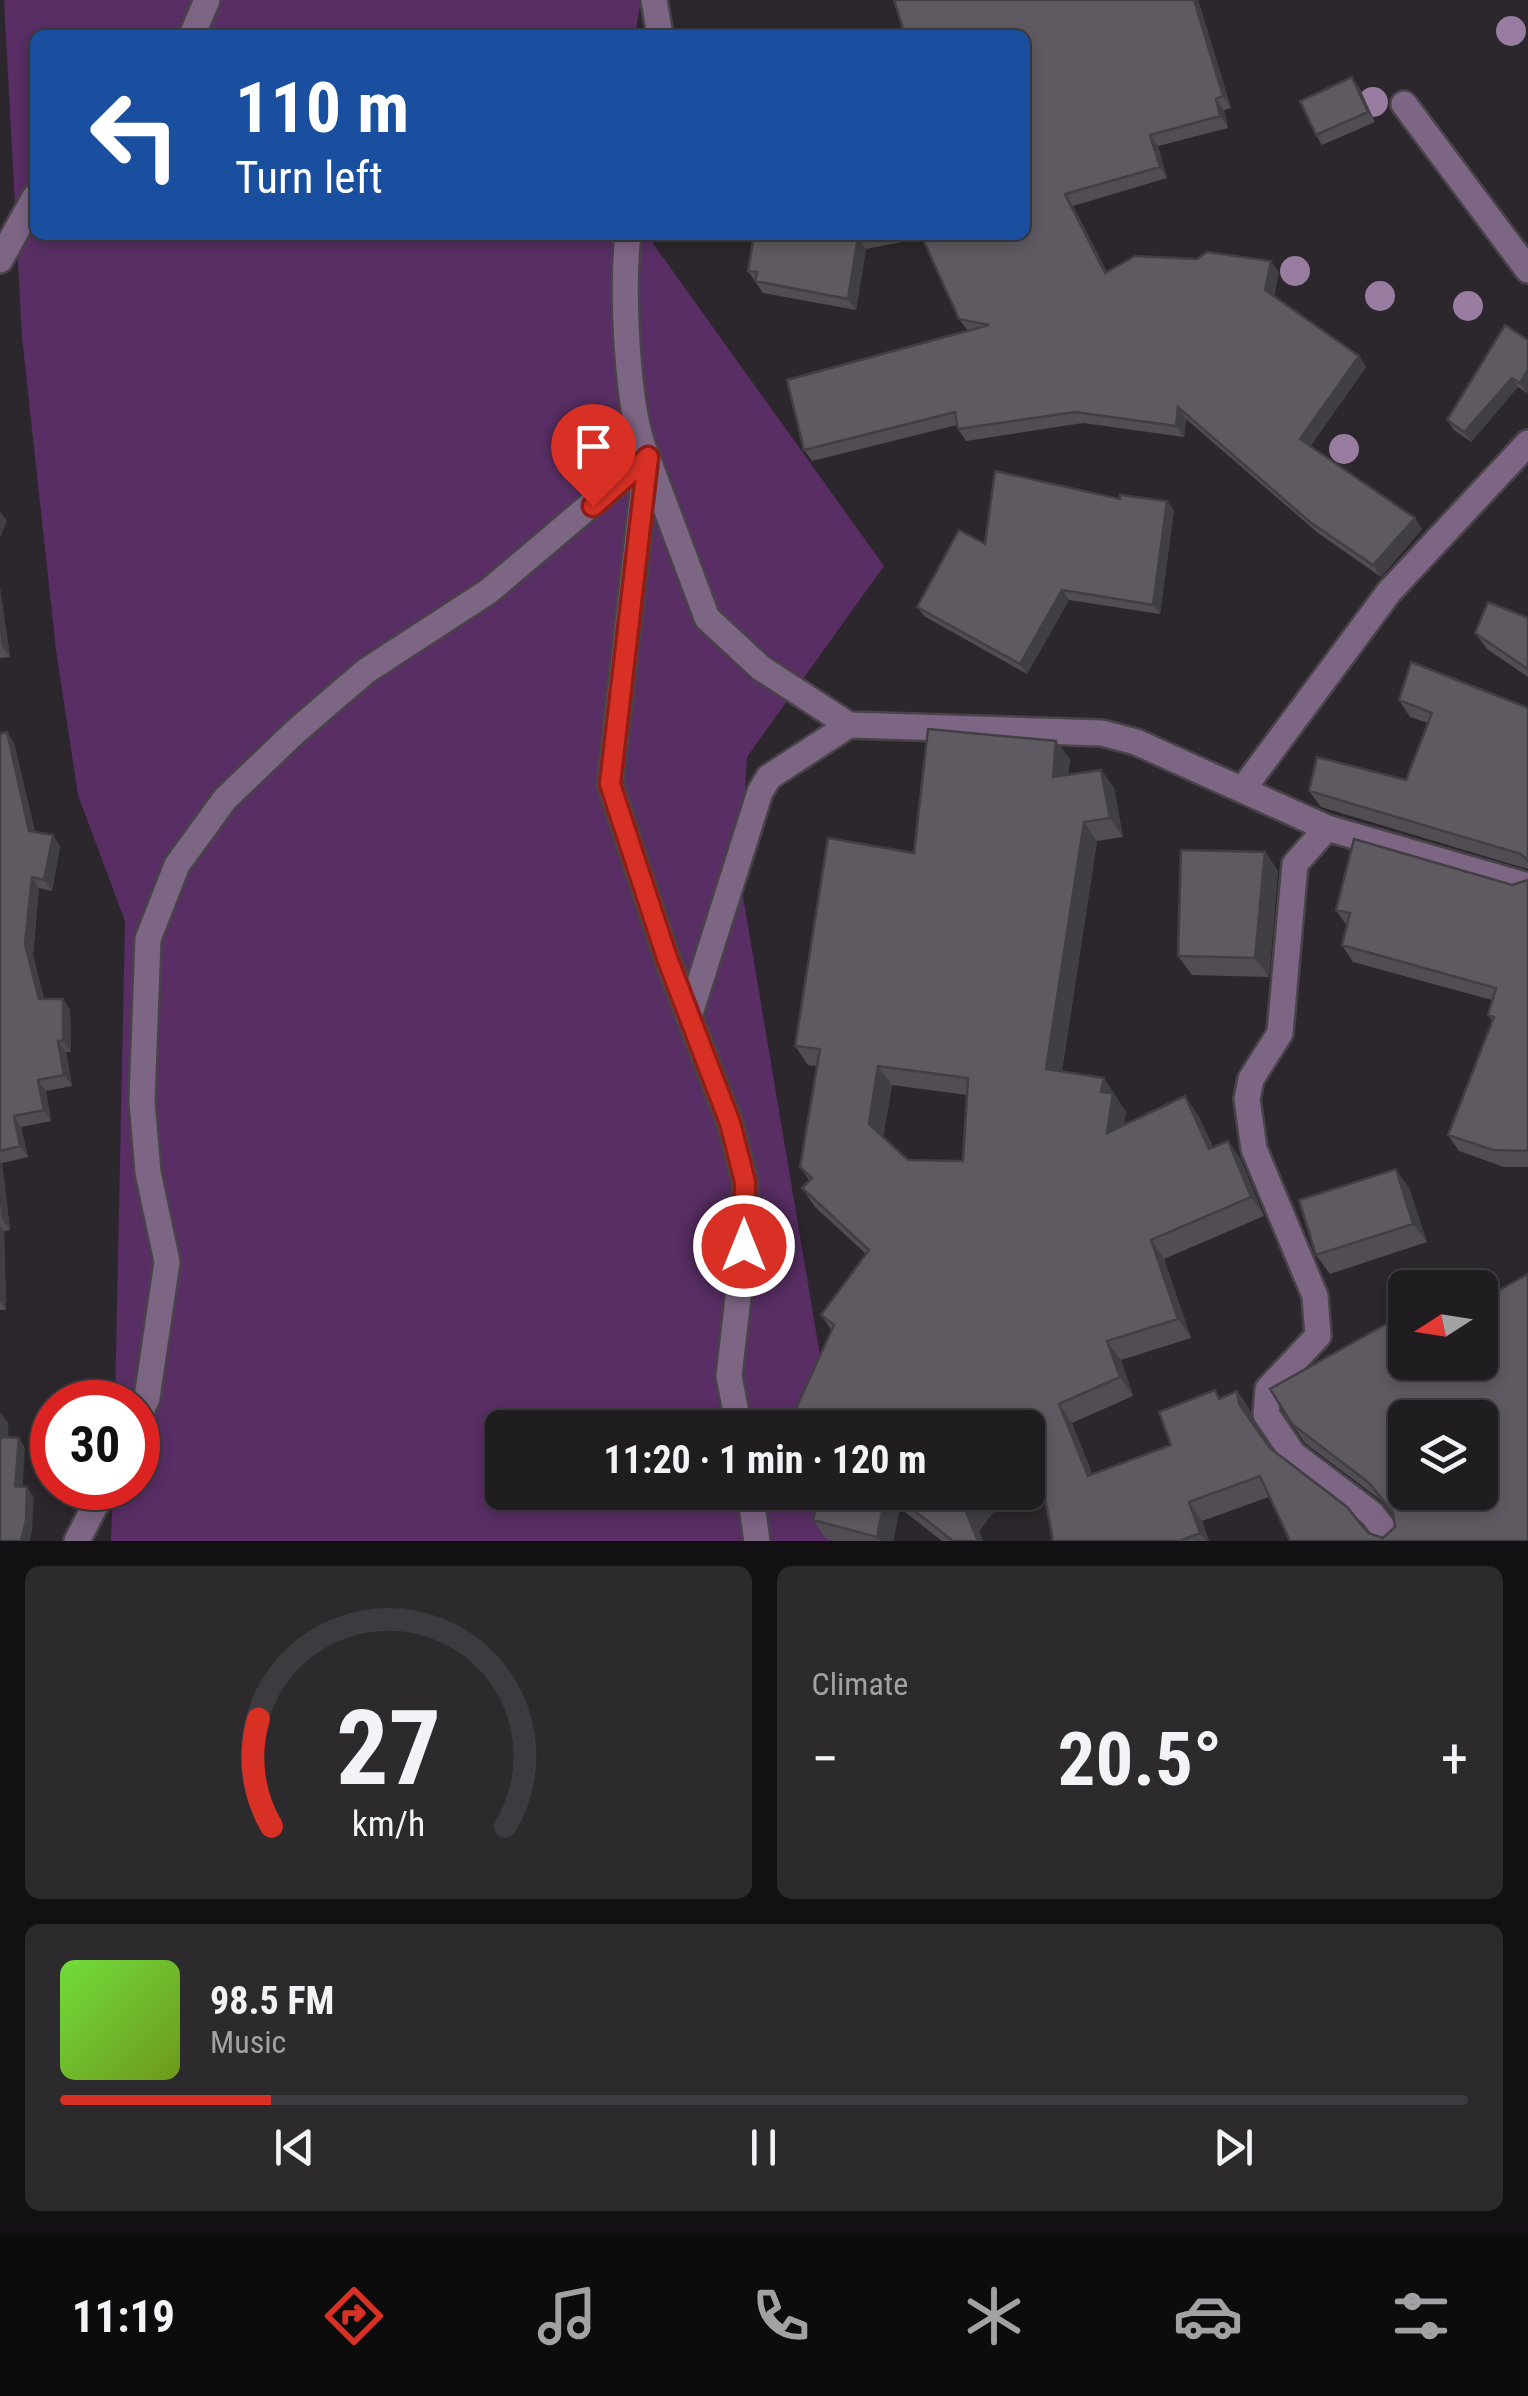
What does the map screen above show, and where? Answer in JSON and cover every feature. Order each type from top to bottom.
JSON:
[{"type":"street","points":[[194,30],[207,0]]},
{"type":"street","points":[[654,0],[659,30]]},
{"type":"street","points":[[1404,104],[1528,270]]},
{"type":"street","points":[[0,260],[30,206]]},
{"type":"street","points":[[628,240],[631,364],[637,426],[706,618],[761,668],[849,724],[1102,732],[1136,742],[1326,828],[1528,886]]},
{"type":"street","points":[[1243,789],[1390,592],[1528,442]]},
{"type":"street","points":[[648,457],[610,784],[689,1017],[730,1123],[745,1182],[744,1246],[729,1376],[736,1410]]},
{"type":"street","points":[[150,1380],[167,1262],[148,1172],[142,1101],[148,940],[177,865],[225,798],[366,671],[489,591],[648,457]]},
{"type":"street","points":[[689,1017],[760,792],[769,777],[849,724]]},
{"type":"street","points":[[1326,828],[1295,864],[1280,1033],[1252,1079],[1247,1099],[1254,1149],[1290,1230],[1319,1318],[1318,1336],[1268,1389],[1266,1414],[1292,1454],[1372,1514],[1393,1541]]},
{"type":"street","points":[[77,1541],[93,1510]]},
{"type":"street","points":[[753,1510],[758,1541]]},
{"type":"shaded area","points":[[4,0],[641,0],[636,30],[30,30],[30,240],[651,240],[884,566],[747,757],[740,878],[829,1410],[485,1410],[485,1510],[845,1510],[850,1541],[111,1541],[112,1510],[160,1510],[160,1380],[115,1380],[125,921],[78,795],[56,650],[22,337]]},
{"type":"building","points":[[894,0],[1194,0],[1223,96],[1216,99],[1220,116],[1150,135],[1160,167],[1065,194],[1105,273],[1135,256],[1197,259],[1207,252],[1271,261],[1265,290],[1359,356],[1300,439],[1415,518],[1373,565],[1310,522],[1178,407],[1176,426],[1075,412],[958,429],[955,412],[804,450],[787,380],[989,325],[959,319],[923,240],[1030,240],[1030,30],[903,30]]},
{"type":"building","points":[[1352,77],[1368,112],[1316,135],[1300,101]]},
{"type":"building","points":[[753,240],[858,240],[848,299],[755,281],[757,272],[748,271]]},
{"type":"building","points":[[1505,325],[1528,340],[1528,370],[1520,383],[1512,378],[1464,432],[1447,420]]},
{"type":"building","points":[[995,471],[1120,499],[1120,495],[1167,501],[1153,605],[1062,590],[1020,664],[917,607],[959,530],[985,544]]},
{"type":"building","points":[[1488,602],[1528,618],[1528,669],[1475,633]]},
{"type":"building","points":[[1411,662],[1528,708],[1528,861],[1521,854],[1309,791],[1317,757],[1406,780],[1432,713],[1399,700]]},
{"type":"building","points":[[928,729],[1056,741],[1053,777],[1101,770],[1110,818],[1084,822],[1046,1069],[1104,1078],[1101,1092],[1113,1093],[1107,1133],[1185,1096],[1209,1149],[1228,1141],[1251,1197],[1151,1240],[1178,1319],[1107,1341],[1120,1377],[1059,1404],[1088,1476],[1171,1445],[1159,1412],[1215,1390],[1219,1399],[1237,1391],[1239,1404],[1270,1448],[1347,1507],[1368,1533],[1383,1538],[1395,1527],[1391,1510],[1498,1510],[1498,1400],[1388,1400],[1388,1506],[1369,1483],[1292,1424],[1270,1389],[1388,1323],[1388,1380],[1498,1380],[1498,1291],[1528,1274],[1528,1541],[1290,1541],[1260,1476],[1189,1502],[1200,1533],[1182,1541],[1053,1541],[1045,1498],[1045,1410],[795,1410],[834,1325],[821,1315],[869,1250],[802,1188],[812,1178],[800,1167],[820,1049],[795,1046],[828,838],[914,853]],"holes":[[[878,1066],[968,1078],[963,1161],[908,1160],[869,1124]]]},
{"type":"building","points":[[7,732],[29,831],[53,835],[44,880],[32,877],[25,944],[39,999],[63,999],[63,1041],[58,1041],[64,1075],[38,1080],[44,1110],[14,1116],[20,1146],[0,1151],[0,734]]},
{"type":"building","points":[[1354,839],[1512,885],[1528,880],[1528,1151],[1493,1150],[1448,1135],[1494,1017],[1488,1015],[1496,988],[1342,945],[1350,913],[1336,910]]},
{"type":"building","points":[[1181,850],[1265,852],[1255,958],[1178,956]]},
{"type":"building","points":[[1396,1169],[1413,1224],[1316,1255],[1299,1200]]},
{"type":"building","points":[[0,1413],[2,1437],[19,1438],[15,1486],[27,1487],[21,1541],[0,1541]]},
{"type":"building","points":[[816,1510],[882,1510],[877,1537],[813,1520]]},
{"type":"building","points":[[914,1510],[968,1510],[978,1541],[953,1541]]},
{"type":"route","points":[[593,506],[648,457],[610,784],[667,958],[730,1123],[745,1182],[744,1246]]}]
